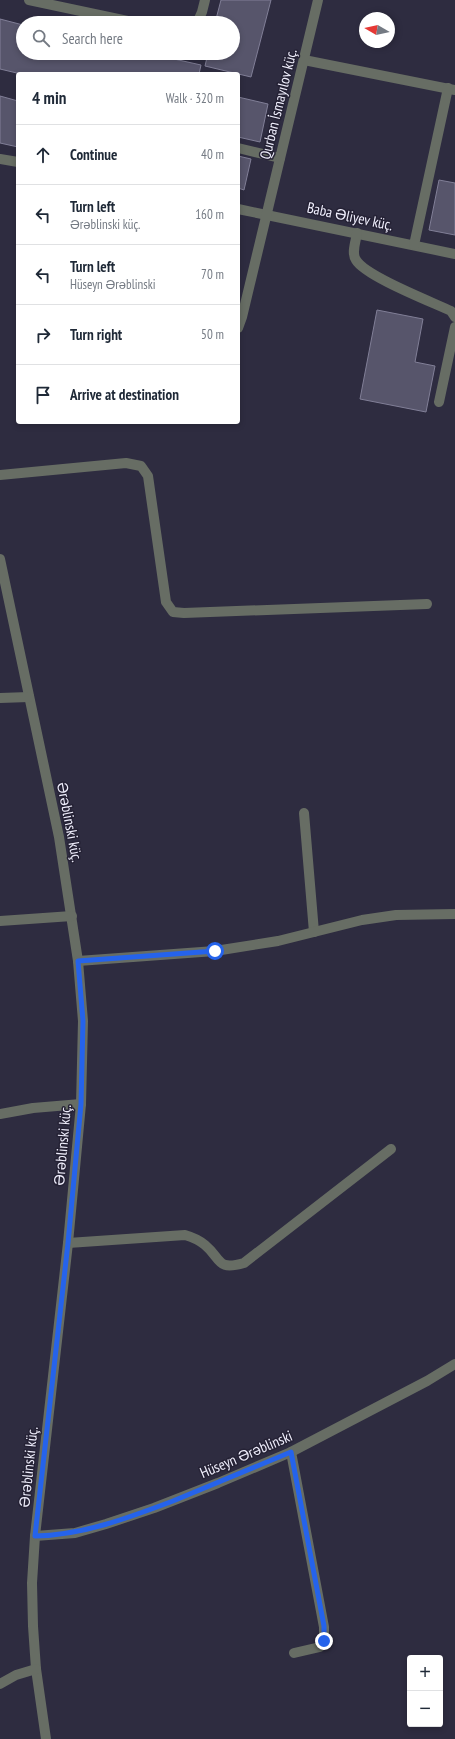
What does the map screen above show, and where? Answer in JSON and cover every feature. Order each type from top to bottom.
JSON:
[{"type":"street","points":[[29,0],[104,16]]},
{"type":"street","points":[[200,16],[205,0]]},
{"type":"street","name":"Qurban İsmayılov küç.","points":[[240,322],[318,0]]},
{"type":"street","points":[[304,60],[452,89],[414,245]]},
{"type":"street","points":[[240,148],[280,158]]},
{"type":"street","points":[[0,158],[16,162]]},
{"type":"street","name":"Baba Əliyev küç.","points":[[240,209],[455,254]]},
{"type":"street","points":[[358,233],[354,252],[355,259],[361,267],[451,311],[455,317]]},
{"type":"street","points":[[439,402],[455,327]]},
{"type":"street","points":[[0,475],[126,463],[141,466],[148,476],[166,602],[173,612],[184,613],[428,604]]},
{"type":"street","name":"Ərəblinski küç.","points":[[0,559],[59,837],[78,961],[83,1021],[81,1104],[68,1243],[35,1536],[32,1583],[36,1669],[46,1739]]},
{"type":"street","points":[[0,698],[29,697]]},
{"type":"street","points":[[304,813],[314,932]]},
{"type":"street","points":[[78,961],[215,951],[278,941],[362,920],[396,916],[455,914]]},
{"type":"street","points":[[0,921],[72,916]]},
{"type":"street","points":[[0,1114],[33,1108],[81,1104]]},
{"type":"street","points":[[68,1243],[185,1235],[195,1238],[206,1245],[221,1264],[232,1266],[244,1263],[391,1149]]},
{"type":"street","name":"Hüseyn Ərəblinski","points":[[35,1536],[75,1533],[154,1508],[218,1483],[291,1452],[426,1381],[455,1364]]},
{"type":"street","points":[[291,1452],[324,1626],[324,1641],[320,1647],[294,1653]]},
{"type":"street","points":[[0,1684],[16,1675],[36,1669]]},
{"type":"building","points":[[221,0],[271,0],[251,77],[240,74],[240,72],[230,72],[205,66],[206,60],[240,60],[240,16],[217,16]]},
{"type":"building","points":[[0,19],[16,23],[16,60],[178,60],[201,65],[199,72],[16,73],[0,69]]},
{"type":"building","points":[[0,96],[16,100],[16,147],[0,143]]},
{"type":"building","points":[[240,97],[268,104],[260,142],[240,137]]},
{"type":"building","points":[[240,156],[251,159],[244,190],[240,189]]},
{"type":"building","points":[[439,180],[455,183],[455,235],[429,230]]},
{"type":"building","points":[[377,310],[423,319],[415,362],[435,366],[426,412],[360,399]]},
{"type":"route","points":[[215,951],[78,961],[83,1021],[81,1104],[68,1243],[35,1536],[75,1533],[106,1524],[154,1508],[291,1452],[324,1626],[324,1641]]}]
